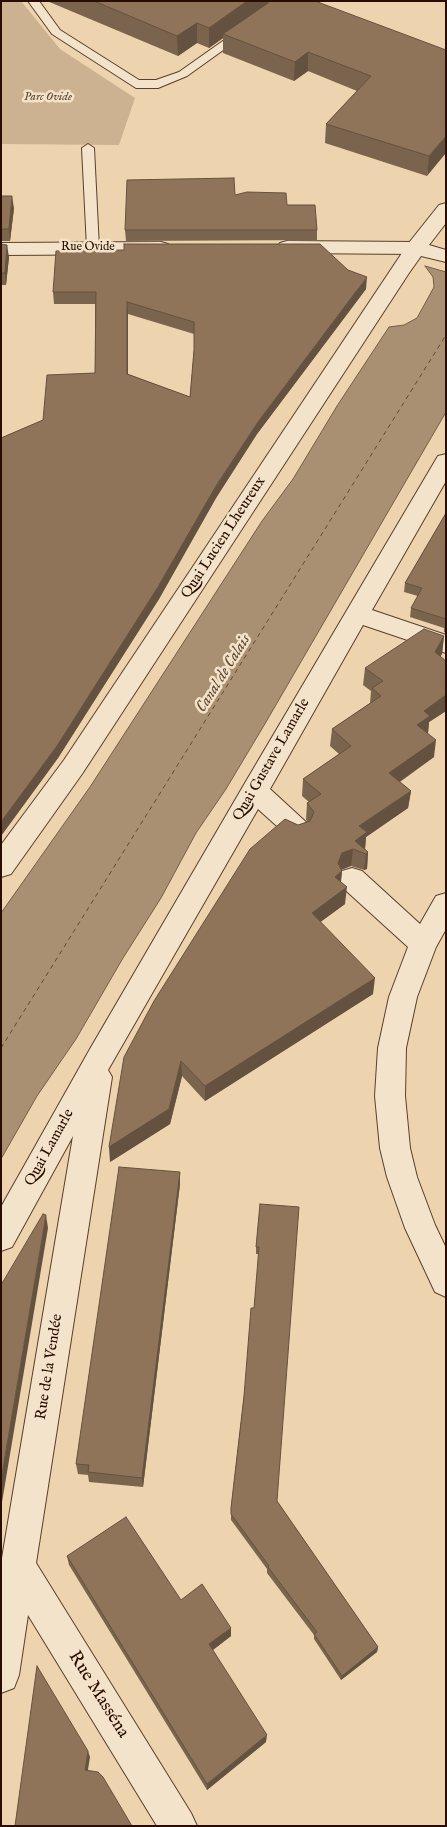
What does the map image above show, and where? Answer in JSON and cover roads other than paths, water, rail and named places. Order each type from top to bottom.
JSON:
[{"type":"street","name":"Quai Lucien Lheureux","points":[[1,866],[73,767],[416,248],[446,209]]},
{"type":"street","points":[[271,247],[416,248],[446,256]]},
{"type":"street","name":"Rue Ovide","points":[[1,249],[182,248]]},
{"type":"street","name":"Quai Gustave Lamarle","points":[[100,1058],[446,461]]},
{"type":"street","points":[[357,614],[446,644]]},
{"type":"street","points":[[254,790],[298,830]]},
{"type":"street","points":[[352,879],[423,944]]},
{"type":"street","points":[[446,904],[423,944],[412,969],[396,1022],[390,1074],[395,1148],[402,1177],[420,1228],[446,1282]]},
{"type":"street","name":"Quai Lamarle","points":[[1,1237],[100,1058]]},
{"type":"street","name":"Rue de la Vendée","points":[[1,1675],[100,1058]]},
{"type":"street","name":"Rue Masséna","points":[[18,1565],[178,1826]]},
{"type":"lane","points":[[33,1],[56,32],[136,84],[158,84],[183,74],[247,29]]},
{"type":"lane","points":[[88,148],[93,248]]},
{"type":"water","name":"Canal de Calais","points":[[425,266],[446,272],[446,412],[266,722],[226,789],[196,833],[161,898],[123,958],[76,1039],[37,1096],[1,1159],[1,913],[90,787],[262,521],[293,479],[337,406],[389,327],[404,325],[417,318],[434,287],[433,277]]},
{"type":"park label","name":"Parc Ovide","points":[[48,98]]}]
